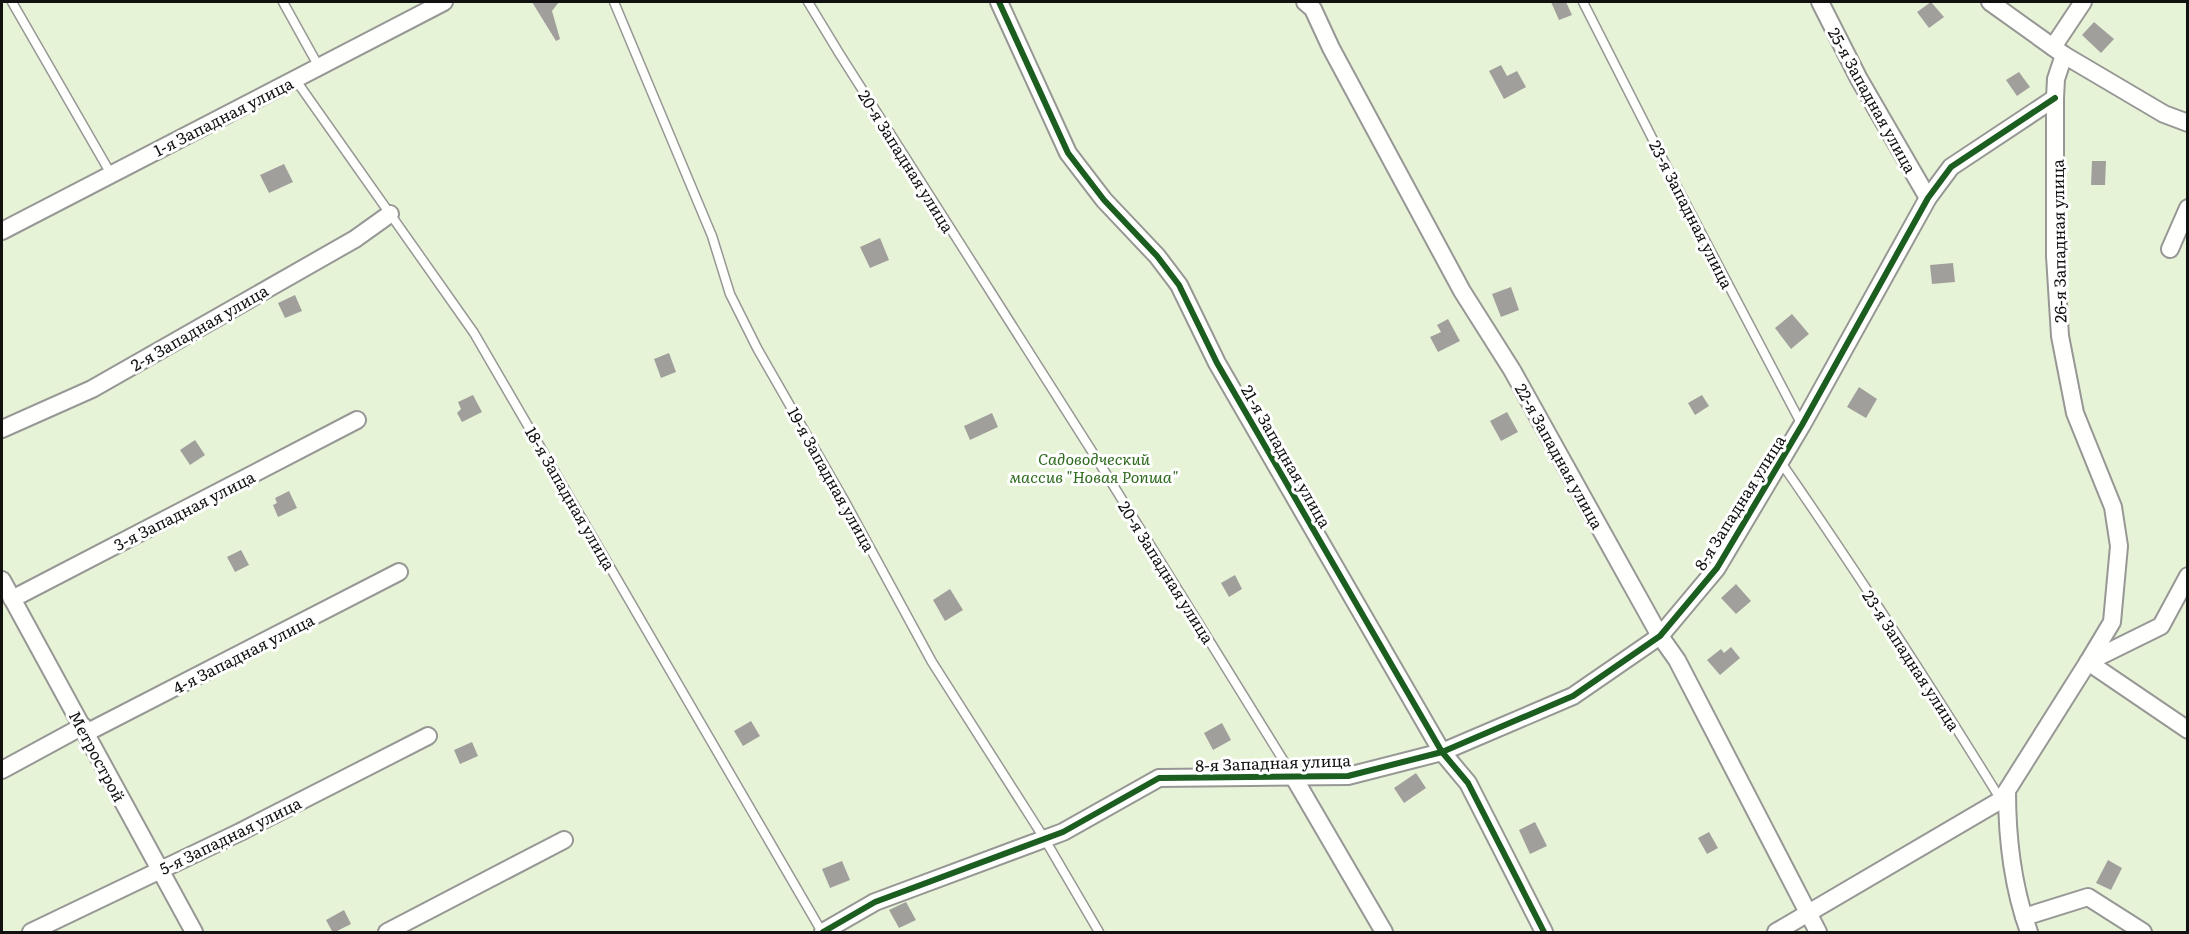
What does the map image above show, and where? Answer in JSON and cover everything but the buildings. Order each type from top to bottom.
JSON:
[{"type":"street","name":"1-я Западная улица","points":[[2,231],[444,2]]},
{"type":"street","name":"21-я Западная улица","points":[[999,2],[1068,153],[1104,200],[1157,256],[1179,285],[1216,363],[1442,752],[1468,783],[1544,933]]},
{"type":"street","name":"22-я Западная улица","points":[[1305,2],[1313,9],[1330,48],[1462,291],[1512,370],[1660,636],[1677,660],[1818,933]]},
{"type":"street","name":"25-я Западная улица","points":[[1820,2],[1859,79],[1928,198]]},
{"type":"street","points":[[1990,2],[2058,51],[2164,114],[2187,123]]},
{"type":"street","name":"26-я Западная улица","points":[[2004,796],[2112,622],[2119,546],[2113,507],[2075,413],[2060,336],[2055,256],[2055,98],[2058,51],[2083,2]]},
{"type":"street","name":"8-я Западная улица","points":[[822,933],[875,902],[1063,832],[1158,778],[1348,776],[1442,752],[1573,696],[1660,636],[1717,568],[1802,425],[1928,198],[1951,167],[2055,98]]},
{"type":"street","points":[[2170,249],[2187,208]]},
{"type":"street","name":"2-я Западная улица","points":[[2,429],[92,389],[355,238],[390,214]]},
{"type":"street","name":"3-я Западная улица","points":[[5,590],[357,420]]},
{"type":"street","name":"4-я Западная улица","points":[[2,770],[399,572]]},
{"type":"street","points":[[2187,576],[2161,626],[2088,662],[2187,730]]},
{"type":"street","name":"Метрострой","points":[[5,590],[194,933]]},
{"type":"street","name":"5-я Западная улица","points":[[31,933],[428,736]]},
{"type":"street","name":"20-я Западная улица","points":[[1293,776],[1384,933]]},
{"type":"street","points":[[1776,933],[2004,796],[2007,829],[2026,925],[2088,897],[2143,933]]},
{"type":"street","points":[[387,933],[564,840]]},
{"type":"lane","points":[[12,2],[111,174]]},
{"type":"lane","points":[[283,2],[319,67]]},
{"type":"lane","name":"19-я Западная улица","points":[[614,2],[712,236],[730,294],[757,348],[844,500],[932,662],[1044,838],[1099,933]]},
{"type":"lane","name":"20-я Западная улица","points":[[808,2],[838,53],[1100,464],[1293,776]]},
{"type":"lane","name":"23-я Западная улица","points":[[1583,2],[1802,425]]},
{"type":"lane","name":"18-я Западная улица","points":[[295,79],[474,333],[822,933]]},
{"type":"lane","name":"23-я Западная улица","points":[[1780,461],[1838,544],[2004,796]]},
{"type":"green space","name":"Садоводческий массив \"Новая Ропша\"","points":[[2,2],[2187,2],[2187,932],[2,932]]},
{"type":"cycle path","points":[[999,2],[1068,153],[1104,200],[1157,256],[1179,285],[1217,363],[1442,752],[1468,783],[1544,932]]},
{"type":"cycle path","points":[[823,932],[875,902],[1063,832],[1159,778],[1348,776],[1442,752],[1573,696],[1660,636],[1717,568],[1802,425],[1928,198],[1951,167],[2055,98]]}]
